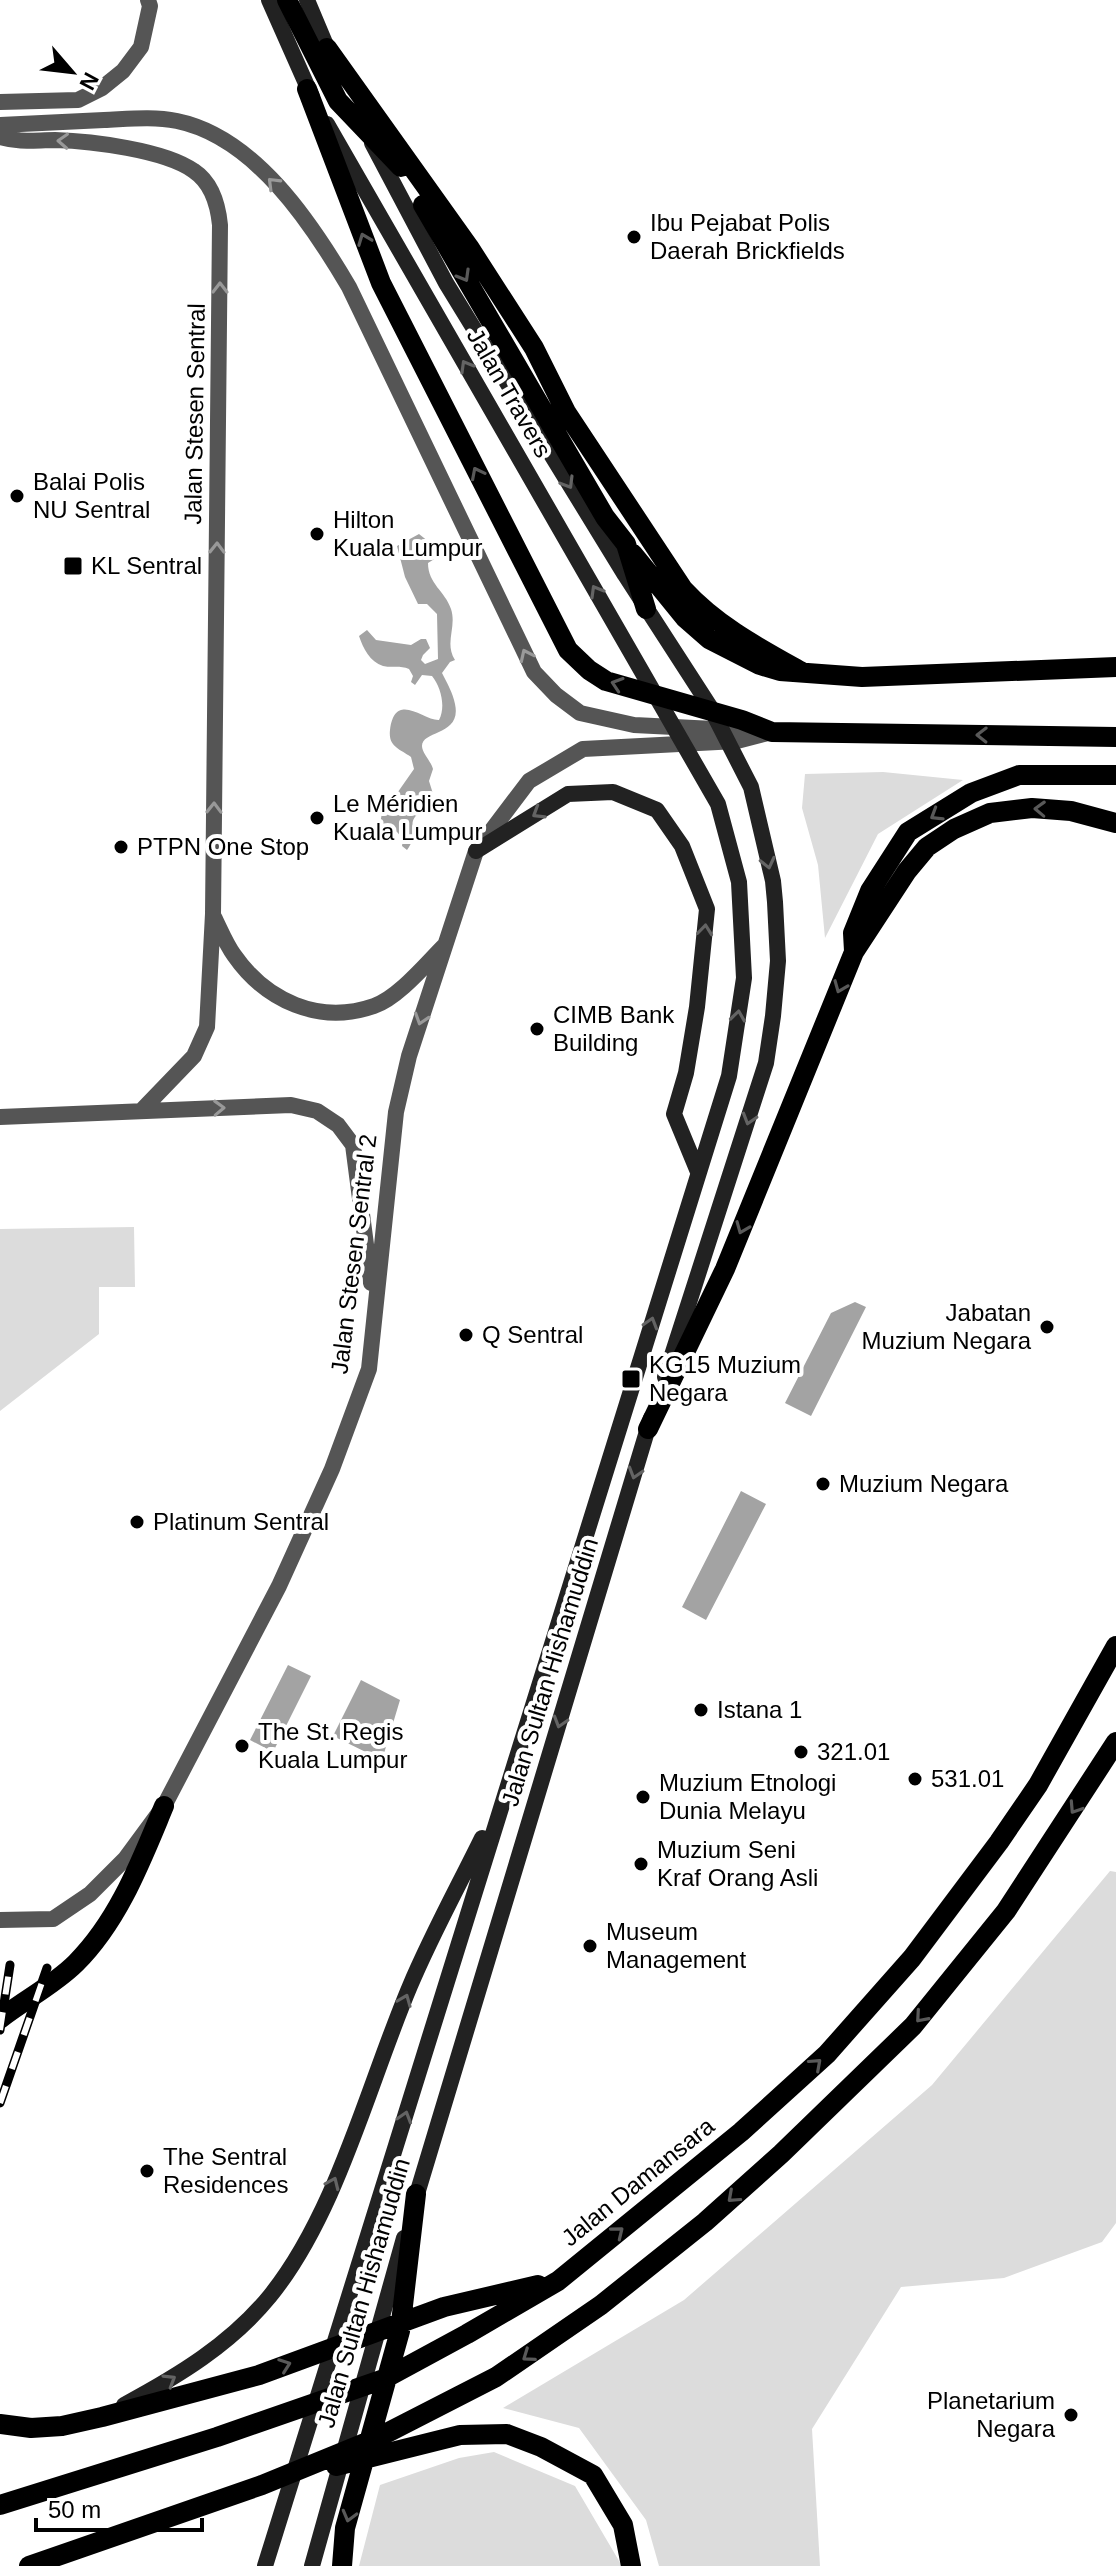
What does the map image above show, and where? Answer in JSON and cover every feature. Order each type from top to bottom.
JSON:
[{"type":"main road","name":"Jalan Travers","points":[[269,0],[307,89],[718,804]]},
{"type":"main road","points":[[287,0],[338,101],[401,168],[605,517],[685,618],[709,639],[760,665],[862,677],[1116,667]]},
{"type":"main road","name":"Jalan Travers","points":[[307,0],[360,120],[446,283],[646,609],[709,705],[751,787]]},
{"type":"main road","points":[[327,48],[469,247],[534,348],[566,412],[683,589],[704,611],[745,640],[802,672]]},
{"type":"main road","points":[[307,89],[381,283],[568,650],[589,670],[606,681],[742,720],[772,732],[1116,737]]},
{"type":"main road","points":[[626,544],[646,609]]},
{"type":"main road","points":[[854,952],[853,933],[870,891],[908,832],[971,793],[1019,775],[1116,775]]},
{"type":"main road","name":"Jalan Sultan Hishamuddin","points":[[312,2566],[416,2194],[648,1429],[766,1063],[778,961],[775,902],[751,787]]},
{"type":"main road","points":[[476,851],[568,794],[613,792],[657,810],[682,846],[707,909],[697,1007],[686,1073],[674,1114],[698,1172]]},
{"type":"main road","name":"Jalan Sultan Hishamuddin","points":[[265,2566],[729,1076],[744,978],[739,882],[718,804]]},
{"type":"main road","points":[[648,1429],[725,1269],[854,952],[907,871],[927,847],[954,829],[990,813],[1032,808],[1071,811],[1116,823]]},
{"type":"main road","name":"Jalan Damansara","points":[[0,2505],[384,2379],[558,2281],[741,2132],[827,2054],[912,1958],[990,1855],[1038,1785],[1116,1646]]},
{"type":"main road","points":[[29,2566],[262,2485],[377,2438],[496,2377],[601,2305],[705,2222],[781,2154],[913,2026],[1006,1911],[1116,1742]]},
{"type":"main road","points":[[102,2417],[172,2380],[224,2342],[270,2296],[306,2240],[335,2178],[411,1984],[506,1789]]},
{"type":"main road","points":[[0,2019],[76,1962],[122,1900],[164,1806]]},
{"type":"main road","points":[[342,2566],[345,2528],[400,2331],[416,2194]]},
{"type":"main road","points":[[0,2424],[31,2428],[62,2426],[102,2417],[259,2375],[444,2307],[558,2281]]},
{"type":"main road","points":[[262,2485],[460,2435],[507,2434],[541,2447],[593,2475],[623,2525],[631,2566]]},
{"type":"street","points":[[0,102],[78,100],[102,88],[123,71],[141,47],[150,6],[148,0]]},
{"type":"street","points":[[0,125],[148,118],[179,121],[234,147],[292,202],[319,237],[349,287],[534,672],[556,695],[580,713],[634,725],[772,732]]},
{"type":"street","name":"Jalan Stesen Sentral","points":[[0,137],[14,141],[57,140],[97,144],[158,155],[194,171],[218,205],[213,914],[207,1027],[194,1056],[141,1111]]},
{"type":"street","name":"Jalan Stesen Sentral 2","points":[[0,1920],[53,1919],[90,1894],[125,1859],[164,1806],[279,1586],[332,1469],[369,1369],[396,1112],[409,1056],[476,851],[529,781],[583,749],[737,741],[772,732]]},
{"type":"street","points":[[213,914],[233,954],[249,973],[282,1000],[305,1010],[341,1012],[376,1006],[402,987],[445,945]]},
{"type":"street","points":[[0,1117],[291,1105],[317,1111],[338,1125],[353,1145],[375,1309]]},
{"type":"shaded area","points":[[419,534],[429,542],[436,558],[428,563],[429,570],[451,609],[451,647],[455,660],[442,673],[453,696],[456,714],[448,727],[428,737],[422,746],[433,769],[429,781],[434,797],[431,805],[415,817],[412,842],[407,850],[402,846],[403,839],[397,832],[380,824],[383,807],[393,799],[414,769],[411,757],[393,744],[390,730],[393,718],[404,710],[439,720],[442,697],[432,676],[422,675],[415,685],[411,682],[413,676],[409,669],[383,666],[374,661],[359,636],[367,630],[376,640],[411,645],[426,639],[430,648],[421,660],[425,664],[438,659],[437,614],[427,604],[418,604],[405,577],[397,546]]},
{"type":"shaded area","points":[[883,772],[963,780],[878,834],[825,938],[818,865],[802,808],[805,774]]},
{"type":"shaded area","points":[[134,1227],[135,1287],[99,1287],[99,1334],[0,1411],[0,1229]]},
{"type":"shaded area","points":[[855,1302],[866,1307],[811,1416],[785,1403],[831,1313]]},
{"type":"shaded area","points":[[741,1491],[766,1504],[706,1620],[682,1607]]},
{"type":"shaded area","points":[[288,1665],[311,1676],[273,1752],[250,1740]]},
{"type":"shaded area","points":[[361,1680],[400,1700],[382,1760],[333,1736]]},
{"type":"shaded area","points":[[1110,1871],[1116,1872],[1116,2223],[1102,2242],[1004,2278],[901,2287],[812,2429],[820,2566],[659,2566],[646,2520],[579,2428],[503,2408],[684,2300],[932,2085]]},
{"type":"shaded area","points":[[494,2452],[575,2486],[622,2566],[359,2566],[380,2485],[459,2458]]},
{"type":"railway","points":[[0,2030],[10,1965]]},
{"type":"railway","points":[[0,2103],[47,1968]]},
{"type":"place","name":"Ibu Pejabat Polis Daerah Brickfields","points":[[634,237]]},
{"type":"place","name":"Balai Polis NU Sentral","points":[[17,496]]},
{"type":"place","name":"Hilton Kuala Lumpur","points":[[317,534]]},
{"type":"place","name":"KL Sentral","points":[[73,566]]},
{"type":"place","name":"Le Méridien Kuala Lumpur","points":[[317,818]]},
{"type":"place","name":"PTPN One Stop","points":[[121,847]]},
{"type":"place","name":"CIMB Bank Building","points":[[537,1029]]},
{"type":"place","name":"Jabatan Muzium Negara","points":[[1047,1327]]},
{"type":"place","name":"Q Sentral","points":[[466,1335]]},
{"type":"place","name":"KG15 Muzium Negara","points":[[631,1379]]},
{"type":"place","name":"Muzium Negara","points":[[823,1484]]},
{"type":"place","name":"Platinum Sentral","points":[[137,1522]]},
{"type":"place","name":"Istana 1","points":[[701,1710]]},
{"type":"place","name":"The St. Regis Kuala Lumpur","points":[[242,1746]]},
{"type":"place","name":"321.01","points":[[801,1752]]},
{"type":"place","name":"531.01","points":[[915,1779]]},
{"type":"place","name":"Muzium Etnologi Dunia Melayu","points":[[643,1797]]},
{"type":"place","name":"Muzium Seni Kraf Orang Asli","points":[[641,1864]]},
{"type":"place","name":"Museum Management","points":[[590,1946]]},
{"type":"place","name":"The Sentral Residences","points":[[147,2171]]},
{"type":"place","name":"Planetarium Negara","points":[[1071,2415]]}]
